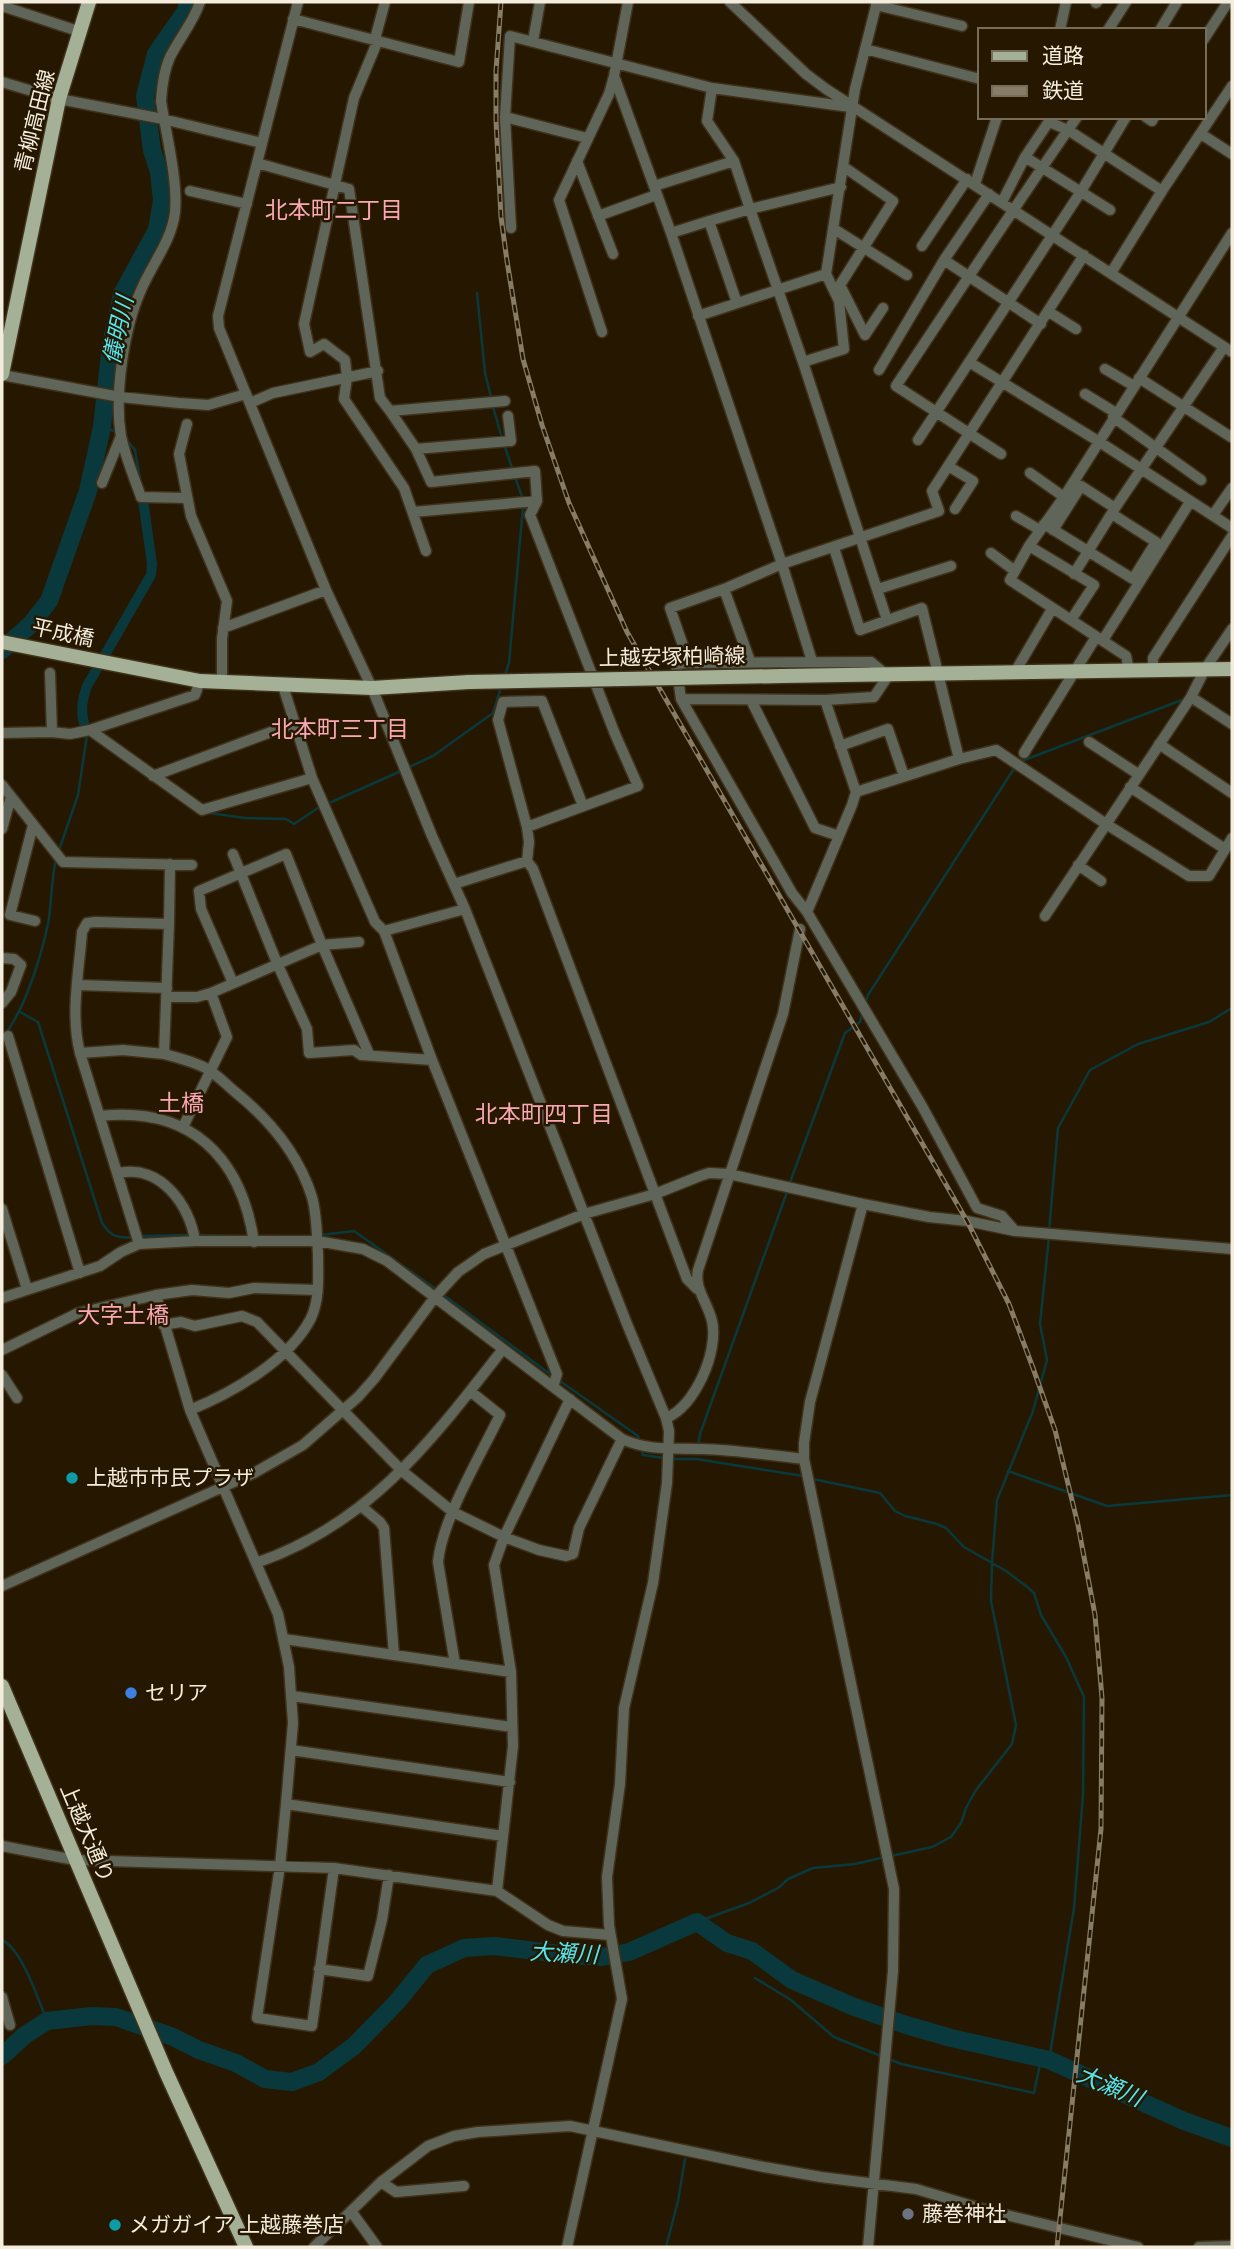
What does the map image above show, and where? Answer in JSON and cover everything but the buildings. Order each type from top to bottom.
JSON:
[{"type":"main road","name":"青柳高田線","points":[[2,374],[60,99],[89,2]]},
{"type":"main road","name":"平成橋","points":[[2,642],[115,666]]},
{"type":"main road","name":"上越安塚柏崎線","points":[[115,666],[200,681],[372,688],[469,682],[1232,669]]},
{"type":"main road","name":"上越大通り","points":[[2,1686],[166,2072],[246,2247]]},
{"type":"street","points":[[187,498],[141,497],[121,436],[117,396],[132,317],[141,290],[171,229],[175,213],[175,195],[161,118],[166,69],[170,57],[194,20],[200,2]]},
{"type":"street","points":[[298,2],[218,317],[219,328],[326,590],[372,688],[465,909],[666,1418],[669,1450],[667,1483],[653,1583],[624,1708],[620,1784],[607,1877],[612,1940],[622,1999],[567,2247]]},
{"type":"street","points":[[385,2],[377,40],[354,98],[304,324],[310,352],[324,344],[345,360],[347,377],[344,399],[404,488],[426,551]]},
{"type":"street","points":[[293,19],[459,62],[469,2]]},
{"type":"street","points":[[533,41],[541,2]]},
{"type":"street","points":[[602,332],[559,200],[609,94],[628,2]]},
{"type":"street","points":[[730,2],[806,74],[853,107],[1228,349],[1183,406],[1074,574]]},
{"type":"street","points":[[1060,28],[1066,2]]},
{"type":"street","points":[[1109,28],[1126,2]]},
{"type":"street","points":[[1161,28],[1177,2]]},
{"type":"street","points":[[803,362],[844,349],[839,301],[826,274],[853,107],[876,3],[962,26]]},
{"type":"street","points":[[1206,36],[1226,5]]},
{"type":"street","points":[[2,6],[24,6],[81,33]]},
{"type":"street","points":[[511,228],[505,117],[510,36],[712,88],[853,107]]},
{"type":"street","points":[[865,49],[978,78]]},
{"type":"street","points":[[614,76],[671,233],[812,662]]},
{"type":"street","points":[[2,82],[60,99],[161,118],[262,143]]},
{"type":"street","points":[[1111,273],[1232,86]]},
{"type":"street","points":[[712,88],[706,121],[734,161],[887,620]]},
{"type":"street","points":[[505,117],[587,138]]},
{"type":"street","points":[[922,246],[971,182],[991,141],[996,119]]},
{"type":"street","points":[[1002,202],[1025,157],[1050,119],[1162,191]]},
{"type":"street","points":[[1001,454],[896,386],[1013,208],[1044,168],[1076,119]]},
{"type":"street","points":[[918,440],[1009,304],[1125,119]]},
{"type":"street","points":[[1201,134],[1232,155]]},
{"type":"street","points":[[1025,157],[1110,210]]},
{"type":"street","points":[[577,161],[613,254]]},
{"type":"street","points":[[598,216],[655,190],[734,161]]},
{"type":"street","points":[[257,163],[349,189],[380,398],[416,449],[431,482],[535,471],[537,501],[530,515],[615,734],[638,786],[527,827]]},
{"type":"street","points":[[844,167],[894,201],[840,285],[865,335],[883,308]]},
{"type":"street","points":[[671,233],[750,209],[841,187]]},
{"type":"street","points":[[190,191],[247,204]]},
{"type":"street","points":[[879,370],[944,260],[989,194]]},
{"type":"street","points":[[709,221],[737,303]]},
{"type":"street","points":[[834,229],[907,275]]},
{"type":"street","points":[[1046,528],[1114,415],[1229,246],[1232,233]]},
{"type":"street","points":[[689,663],[670,608],[782,564],[939,511],[932,491],[1084,255]]},
{"type":"street","points":[[944,260],[1041,324]]},
{"type":"street","points":[[698,316],[826,274]]},
{"type":"street","points":[[1049,312],[1076,329]]},
{"type":"street","points":[[969,362],[1232,528]]},
{"type":"street","points":[[1105,369],[1183,406],[1231,437]]},
{"type":"street","points":[[2,374],[97,393],[208,405],[378,371]]},
{"type":"street","points":[[1085,394],[1156,447],[1160,453],[1201,480]]},
{"type":"street","points":[[390,411],[505,401]]},
{"type":"street","points":[[416,449],[511,441],[508,416]]},
{"type":"street","points":[[187,424],[179,454],[191,516],[227,601],[223,628],[222,682]]},
{"type":"street","points":[[102,484],[121,436]]},
{"type":"street","points":[[948,466],[973,481],[955,509]]},
{"type":"street","points":[[1030,473],[1063,496]]},
{"type":"street","points":[[1016,516],[1046,528],[1089,551],[1133,579],[1156,542],[1080,486],[1046,528],[1029,546],[1010,580],[1126,656],[1129,671]]},
{"type":"street","points":[[1213,515],[1232,488]]},
{"type":"street","points":[[413,512],[537,501]]},
{"type":"street","points":[[1024,753],[1073,673],[1100,638],[1190,502]]},
{"type":"street","points":[[1153,671],[1153,658],[1232,536]]},
{"type":"street","points":[[1029,546],[1094,585],[1071,620]]},
{"type":"street","points":[[834,548],[860,630],[922,608],[959,759]]},
{"type":"street","points":[[990,553],[1015,570]]},
{"type":"street","points":[[878,589],[951,566]]},
{"type":"street","points":[[724,589],[750,661]]},
{"type":"street","points":[[223,628],[326,590]]},
{"type":"street","points":[[1015,672],[1052,609]]},
{"type":"street","points":[[1045,916],[1191,697],[1205,669],[1232,629]]},
{"type":"street","points":[[681,699],[825,700],[874,697],[888,676],[871,662],[750,661],[676,664],[681,699],[792,893],[807,912],[922,1107],[977,1208],[1002,1216],[1015,1231]]},
{"type":"street","points":[[50,673],[52,732]]},
{"type":"street","points":[[2,733],[70,734],[90,730],[195,695],[200,681]]},
{"type":"street","points":[[283,686],[312,778],[375,922],[384,931],[432,1060],[557,1374],[553,1387]]},
{"type":"street","points":[[1191,697],[1232,724]]},
{"type":"street","points":[[751,700],[815,828],[839,836]]},
{"type":"street","points":[[807,912],[856,792],[825,700]]},
{"type":"street","points":[[583,806],[542,701],[503,702],[498,720],[527,827],[530,842],[527,861],[533,869],[687,1279],[700,1292]]},
{"type":"street","points":[[153,776],[295,723]]},
{"type":"street","points":[[840,746],[888,729],[904,776]]},
{"type":"street","points":[[90,730],[202,810],[312,778]]},
{"type":"street","points":[[1089,742],[1138,774]]},
{"type":"street","points":[[1159,744],[1232,793]]},
{"type":"street","points":[[856,792],[996,750],[1189,876],[1209,876],[1230,843],[1130,787]]},
{"type":"street","points":[[2,785],[63,862],[192,865]]},
{"type":"street","points":[[2,829],[11,797]]},
{"type":"street","points":[[33,825],[9,915],[35,921]]},
{"type":"street","points":[[233,854],[307,1029],[309,1053],[354,1050],[361,1055],[432,1060]]},
{"type":"street","points":[[233,983],[201,909],[199,891],[286,854],[369,1054]]},
{"type":"street","points":[[454,884],[527,861]]},
{"type":"street","points":[[164,1054],[170,864]]},
{"type":"street","points":[[1078,865],[1101,881]]},
{"type":"street","points":[[384,931],[465,909]]},
{"type":"street","points":[[139,1244],[80,1053],[75,1020],[82,932],[87,923],[169,924]]},
{"type":"street","points":[[666,1418],[678,1413],[700,1386],[713,1341],[712,1321],[696,1279],[783,1014],[800,929]]},
{"type":"street","points":[[78,985],[198,997],[322,945],[359,942]]},
{"type":"street","points":[[2,958],[14,959],[21,965],[11,992],[2,1003]]},
{"type":"street","points":[[183,1127],[227,1037],[211,993]]},
{"type":"street","points":[[2,1046],[8,1036],[80,1273]]},
{"type":"street","points":[[80,1053],[123,1050],[164,1054],[210,1071],[265,1117],[287,1146],[312,1196],[317,1241],[317,1290],[312,1316],[297,1339],[245,1382],[190,1410]]},
{"type":"street","points":[[100,1116],[147,1116],[183,1127],[208,1145],[232,1172],[247,1207],[254,1242]]},
{"type":"street","points":[[119,1173],[134,1172],[156,1179],[175,1193],[188,1213],[195,1241]]},
{"type":"street","points":[[2,1587],[278,1461],[303,1445],[374,1380],[435,1297],[458,1272],[484,1254],[584,1214],[655,1194],[709,1173],[729,1174],[863,1205],[1015,1231],[1232,1250]]},
{"type":"street","points":[[863,1205],[810,1402],[804,1459],[894,1889],[894,1953],[868,2247]]},
{"type":"street","points":[[2,1209],[27,1289]]},
{"type":"street","points":[[2,1298],[100,1266],[139,1244],[317,1241],[350,1245],[376,1255],[435,1297],[622,1439],[637,1446],[669,1450],[702,1449],[804,1459]]},
{"type":"street","points":[[2,1350],[78,1313],[156,1295],[192,1290],[229,1293],[254,1288],[317,1290]]},
{"type":"street","points":[[156,1295],[190,1410],[278,1614],[292,1696],[291,1750],[280,1866],[257,2018],[312,2026],[334,1868]]},
{"type":"street","points":[[163,1325],[180,1322],[195,1326],[249,1317],[285,1350],[402,1471],[453,1512],[504,1537],[552,1553],[566,1556],[573,1554],[579,1528],[622,1439]]},
{"type":"street","points":[[256,1563],[283,1554],[307,1541],[361,1506],[402,1471],[430,1441],[503,1349]]},
{"type":"street","points":[[2,1374],[17,1398]]},
{"type":"street","points":[[455,1664],[438,1562],[439,1548],[453,1512],[500,1415],[470,1391]]},
{"type":"street","points":[[497,1891],[510,1782],[512,1727],[511,1672],[494,1565],[504,1537],[570,1399]]},
{"type":"street","points":[[361,1506],[384,1528],[394,1655]]},
{"type":"street","points":[[284,1639],[511,1672]]},
{"type":"street","points":[[292,1696],[512,1727]]},
{"type":"street","points":[[291,1750],[510,1782]]},
{"type":"street","points":[[286,1804],[503,1836]]},
{"type":"street","points":[[2,1846],[75,1860],[334,1868],[497,1891],[548,1925],[563,1931],[612,1940]]},
{"type":"street","points":[[319,1969],[368,1976],[382,1920],[389,1875]]},
{"type":"street","points":[[2,1997],[10,2025]]},
{"type":"street","points":[[314,2247],[381,2182],[428,2146],[454,2136],[570,2126],[764,2167],[916,2189],[986,2210],[1138,2247]]},
{"type":"street","points":[[381,2182],[396,2192],[464,2186]]},
{"type":"street","points":[[351,2211],[377,2247]]},
{"type":"street","points":[[1199,2247],[1232,2246]]},
{"type":"waterway","name":"儀明川","points":[[2,650],[31,624],[49,601],[88,491],[102,427],[111,344],[122,294],[157,230],[162,200],[145,96],[156,54],[186,11],[188,2]]},
{"type":"waterway","points":[[477,293],[485,373],[491,397]]},
{"type":"waterway","points":[[493,407],[502,438]]},
{"type":"waterway","points":[[102,427],[114,431]]},
{"type":"waterway","points":[[127,440],[135,450],[140,479]]},
{"type":"waterway","points":[[504,444],[513,471]]},
{"type":"waterway","points":[[515,477],[522,497]]},
{"type":"waterway","points":[[85,727],[82,706],[87,686],[151,575],[152,564],[143,500]]},
{"type":"waterway","points":[[504,678],[509,663],[523,507]]},
{"type":"waterway","points":[[407,768],[433,756],[493,713],[501,687]]},
{"type":"waterway","points":[[1019,762],[1182,700]]},
{"type":"waterway","points":[[59,850],[78,795],[87,735]]},
{"type":"waterway","points":[[865,1004],[868,995],[1015,767]]},
{"type":"waterway","points":[[327,804],[401,771]]},
{"type":"waterway","points":[[209,813],[245,818],[286,819],[294,824],[321,806]]},
{"type":"waterway","points":[[2,1038],[24,1000],[41,952],[48,924],[56,859]]},
{"type":"waterway","points":[[1049,1231],[1058,1128],[1090,1070],[1138,1044],[1209,1022],[1232,1008]]},
{"type":"waterway","points":[[20,1012],[38,1022],[102,1223],[115,1236],[133,1237]]},
{"type":"waterway","points":[[789,1185],[845,1033],[860,1022],[862,1014]]},
{"type":"waterway","points":[[698,1446],[787,1192]]},
{"type":"waterway","points":[[321,1235],[354,1231],[436,1289]]},
{"type":"waterway","points":[[139,1236],[189,1235]]},
{"type":"waterway","points":[[199,1235],[231,1236]]},
{"type":"waterway","points":[[891,1856],[932,1847],[951,1837],[961,1823],[976,1790],[1012,1744],[1016,1725],[991,1601],[992,1563],[997,1500],[1033,1411],[1047,1360],[1040,1324],[1049,1237]]},
{"type":"waterway","points":[[441,1293],[554,1377]]},
{"type":"waterway","points":[[560,1381],[638,1436],[639,1442]]},
{"type":"waterway","points":[[641,1448],[643,1455],[664,1458]]},
{"type":"waterway","points":[[671,1459],[696,1459],[803,1476]]},
{"type":"waterway","points":[[1008,1471],[1107,1506],[1232,1495]]},
{"type":"waterway","points":[[813,1479],[880,1493],[895,1511],[946,1528],[964,1547],[1026,1586],[1034,1593],[1041,1615],[1066,1657],[1084,1697],[1083,1795],[1074,1908],[1049,2060]]},
{"type":"waterway","points":[[697,1922],[749,1903],[778,1888],[788,1879],[813,1868],[855,1864],[885,1857]]},
{"type":"waterway","name":"大瀬川","points":[[2,2056],[25,2035],[47,2021],[92,2016],[116,2017],[236,2063],[265,2079],[292,2082],[319,2072],[354,2046],[396,2003],[427,1965],[464,1948],[494,1946],[602,1957],[629,1952],[697,1922],[727,1943],[752,1951],[792,1980],[852,2006],[951,2038],[1049,2060],[1184,2121],[1232,2138]]},
{"type":"waterway","points":[[2,1940],[23,1964],[47,2021]]},
{"type":"waterway","points":[[755,1978],[791,2000],[834,2037],[881,2056]]},
{"type":"waterway","points":[[887,2058],[901,2064],[1034,2093],[1041,2059]]},
{"type":"waterway","points":[[666,2247],[685,2159]]},
{"type":"railway","points":[[501,2],[496,71],[501,217],[523,359],[569,503],[627,632],[967,1221],[1009,1304],[1055,1430],[1078,1525],[1095,1615],[1102,1698],[1101,1829],[1057,2247]]},
{"type":"place","name":"上越市市民プラザ","points":[[72,1478]]},
{"type":"place","name":"セリア","points":[[131,1693]]},
{"type":"place","name":"藤巻神社","points":[[908,2214]]},
{"type":"place","name":"メガガイア 上越藤巻店","points":[[115,2225]]},
{"type":"district","name":"北本町二丁目","points":[[334,210]]},
{"type":"district","name":"北本町三丁目","points":[[340,729]]},
{"type":"district","name":"土橋","points":[[181,1103]]},
{"type":"district","name":"北本町四丁目","points":[[544,1114]]},
{"type":"district","name":"大字土橋","points":[[123,1315]]}]
